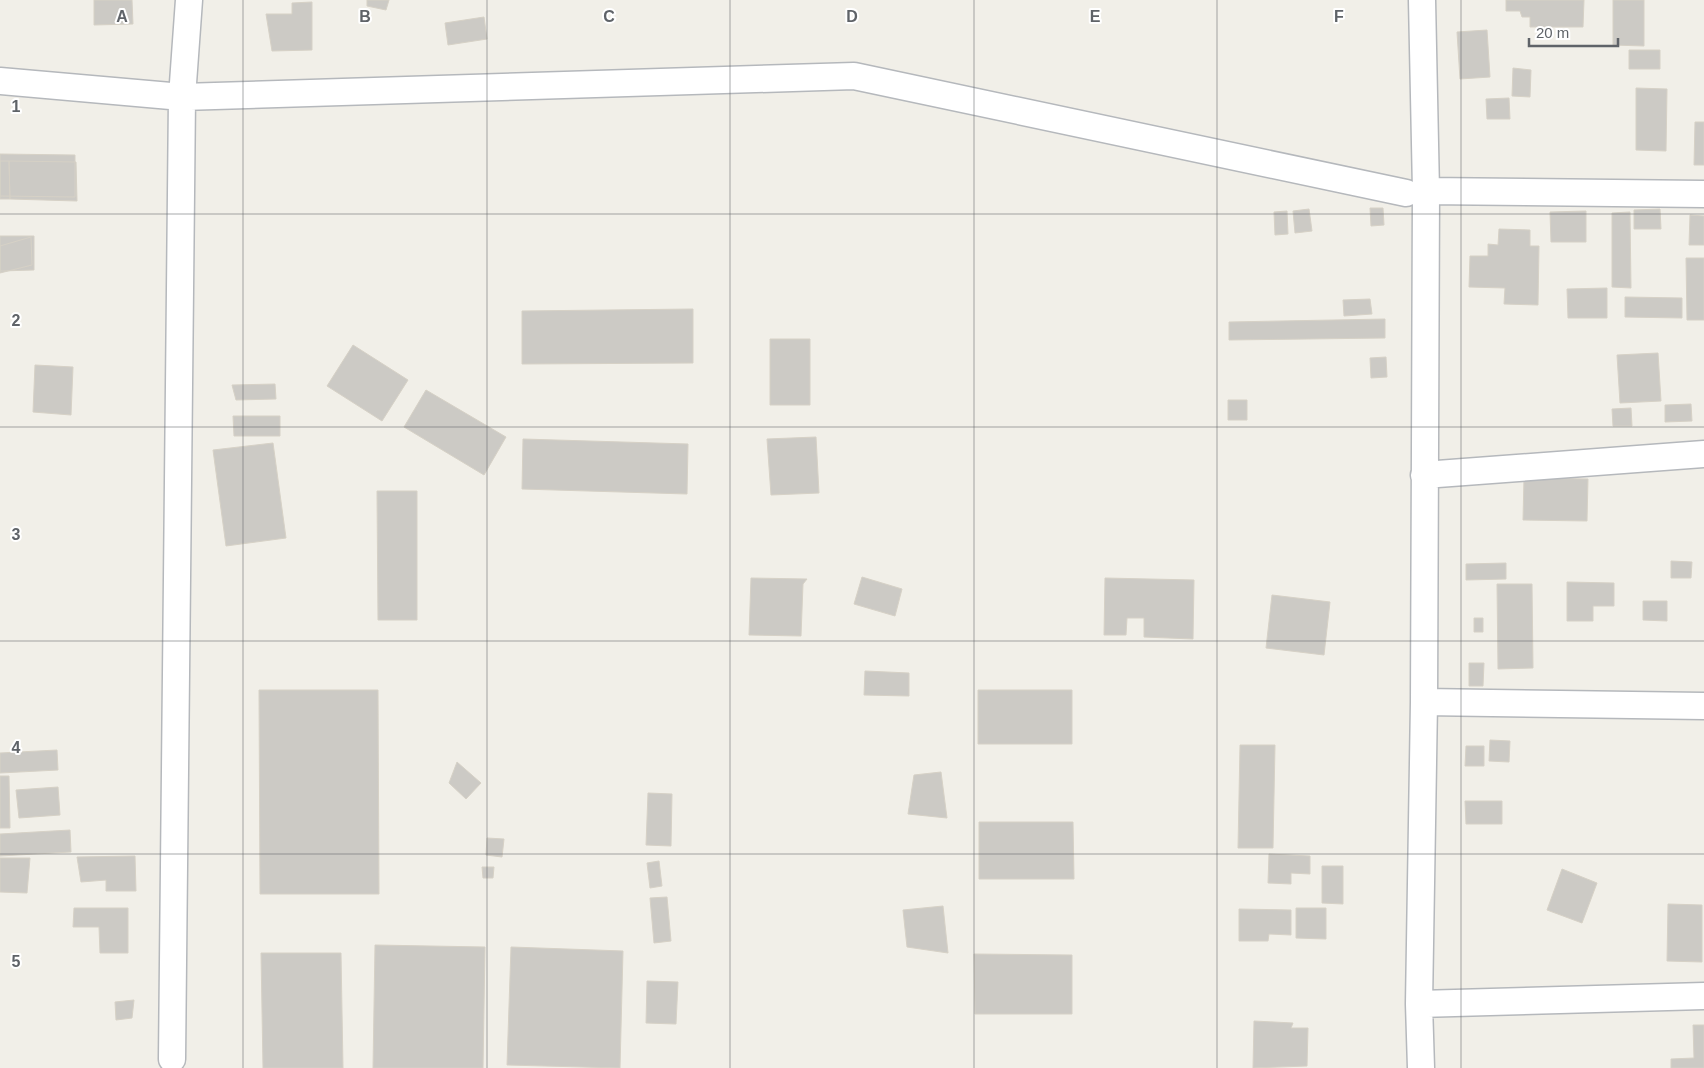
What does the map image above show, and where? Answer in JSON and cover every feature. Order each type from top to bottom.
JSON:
[{"type":"street","points":[[172,1059],[182,97],[189,0]]},
{"type":"street","points":[[1421,1068],[1419,1004],[1424,702],[1424,475],[1416,192],[1422,0]]},
{"type":"street","points":[[0,81],[182,97],[854,76],[1416,192],[1704,194]]},
{"type":"street","points":[[1424,475],[1704,454]]},
{"type":"street","points":[[1424,702],[1704,706]]},
{"type":"street","points":[[1419,1004],[1704,996]]},
{"type":"building","points":[[94,0],[132,0],[133,24],[94,25]]},
{"type":"building","points":[[367,0],[389,0],[386,10],[367,6]]},
{"type":"building","points":[[1506,0],[1584,0],[1583,27],[1530,27],[1530,17],[1522,17],[1520,11],[1506,11]]},
{"type":"building","points":[[1613,0],[1644,0],[1644,46],[1613,45]]},
{"type":"building","points":[[312,2],[312,50],[272,51],[266,14],[292,14],[292,3]]},
{"type":"building","points":[[484,17],[487,39],[448,45],[445,23]]},
{"type":"building","points":[[1487,30],[1490,77],[1460,79],[1457,32]]},
{"type":"building","points":[[1629,50],[1660,50],[1660,69],[1629,69]]},
{"type":"building","points":[[1513,68],[1531,70],[1530,97],[1512,96]]},
{"type":"building","points":[[1636,88],[1667,89],[1666,151],[1636,150]]},
{"type":"building","points":[[1509,98],[1510,119],[1487,119],[1486,99]]},
{"type":"building","points":[[1695,122],[1704,122],[1704,165],[1694,165]]},
{"type":"building","points":[[0,154],[75,155],[75,197],[0,196]]},
{"type":"building","points":[[0,161],[9,161],[10,199],[0,199]]},
{"type":"building","points":[[9,161],[76,162],[77,201],[10,199]]},
{"type":"building","points":[[1370,208],[1383,208],[1384,225],[1371,226]]},
{"type":"building","points":[[1309,209],[1312,231],[1295,233],[1293,211]]},
{"type":"building","points":[[1660,209],[1661,229],[1634,229],[1634,210]]},
{"type":"building","points":[[1287,211],[1288,234],[1275,235],[1274,212]]},
{"type":"building","points":[[1586,211],[1586,242],[1551,242],[1550,212]]},
{"type":"building","points":[[1630,212],[1631,288],[1612,287],[1612,213]]},
{"type":"building","points":[[1690,215],[1704,216],[1704,245],[1689,245]]},
{"type":"building","points":[[1499,229],[1530,230],[1530,246],[1539,246],[1538,305],[1504,304],[1505,288],[1469,287],[1470,256],[1488,256],[1488,244],[1498,245]]},
{"type":"building","points":[[0,236],[34,236],[34,270],[0,271]]},
{"type":"building","points":[[31,237],[32,265],[0,273],[0,246]]},
{"type":"building","points":[[1686,258],[1704,258],[1704,320],[1687,320]]},
{"type":"building","points":[[1607,288],[1607,318],[1568,318],[1567,289]]},
{"type":"building","points":[[1625,297],[1682,298],[1682,318],[1625,317]]},
{"type":"building","points":[[1370,299],[1372,314],[1344,316],[1343,300]]},
{"type":"building","points":[[693,309],[693,363],[522,364],[522,311]]},
{"type":"building","points":[[1385,319],[1385,338],[1229,340],[1229,322]]},
{"type":"building","points":[[770,339],[810,339],[810,405],[770,405]]},
{"type":"building","points":[[353,345],[408,380],[382,421],[327,386]]},
{"type":"building","points":[[1658,353],[1661,401],[1620,403],[1617,355]]},
{"type":"building","points":[[1386,357],[1387,377],[1371,378],[1370,358]]},
{"type":"building","points":[[35,365],[73,367],[71,415],[33,412]]},
{"type":"building","points":[[275,384],[276,399],[236,400],[232,385]]},
{"type":"building","points":[[426,390],[506,437],[484,475],[404,427]]},
{"type":"building","points":[[1228,400],[1247,400],[1247,420],[1228,420]]},
{"type":"building","points":[[1691,404],[1692,421],[1665,422],[1665,405]]},
{"type":"building","points":[[1631,408],[1632,426],[1613,426],[1612,409]]},
{"type":"building","points":[[233,416],[280,416],[280,436],[234,436]]},
{"type":"building","points":[[816,437],[819,493],[771,495],[767,439]]},
{"type":"building","points":[[523,439],[688,444],[687,494],[522,489]]},
{"type":"building","points":[[273,443],[286,538],[226,546],[213,450]]},
{"type":"building","points":[[1524,478],[1588,479],[1587,521],[1523,520]]},
{"type":"building","points":[[377,491],[417,491],[417,620],[378,620]]},
{"type":"building","points":[[1671,561],[1692,562],[1691,578],[1671,578]]},
{"type":"building","points":[[1506,563],[1506,579],[1466,580],[1466,564]]},
{"type":"building","points":[[862,577],[902,589],[895,616],[854,604]]},
{"type":"building","points":[[751,578],[807,579],[803,584],[801,636],[749,635]]},
{"type":"building","points":[[1105,578],[1194,580],[1193,639],[1144,637],[1144,618],[1127,618],[1126,635],[1104,635]]},
{"type":"building","points":[[1567,582],[1614,583],[1614,606],[1593,606],[1593,621],[1567,621]]},
{"type":"building","points":[[1497,584],[1532,584],[1533,668],[1498,669]]},
{"type":"building","points":[[1272,595],[1330,602],[1324,655],[1266,648]]},
{"type":"building","points":[[1643,601],[1667,601],[1667,621],[1643,620]]},
{"type":"building","points":[[1474,618],[1483,618],[1483,632],[1474,632]]},
{"type":"building","points":[[1469,663],[1484,663],[1483,686],[1469,686]]},
{"type":"building","points":[[865,671],[909,673],[909,696],[864,695]]},
{"type":"building","points":[[259,690],[378,690],[379,894],[260,894]]},
{"type":"building","points":[[978,690],[1072,690],[1072,744],[978,744]]},
{"type":"building","points":[[1490,740],[1510,741],[1509,762],[1489,761]]},
{"type":"building","points":[[1240,745],[1275,745],[1273,848],[1238,848]]},
{"type":"building","points":[[1466,746],[1484,746],[1484,766],[1465,766]]},
{"type":"building","points":[[57,750],[58,770],[0,773],[0,753]]},
{"type":"building","points":[[457,762],[481,783],[466,799],[449,783]]},
{"type":"building","points":[[941,772],[947,818],[908,814],[914,775]]},
{"type":"building","points":[[0,776],[9,776],[10,828],[0,828]]},
{"type":"building","points":[[58,787],[60,815],[19,818],[16,790]]},
{"type":"building","points":[[648,793],[672,794],[671,846],[646,845]]},
{"type":"building","points":[[1465,801],[1502,801],[1502,824],[1466,824]]},
{"type":"building","points":[[979,822],[1073,822],[1074,879],[979,879]]},
{"type":"building","points":[[70,830],[71,852],[0,856],[0,834]]},
{"type":"building","points":[[487,838],[504,839],[502,857],[486,855]]},
{"type":"building","points":[[1269,854],[1310,856],[1310,874],[1291,873],[1291,884],[1268,883]]},
{"type":"building","points":[[135,856],[136,891],[106,891],[106,880],[81,882],[77,857]]},
{"type":"building","points":[[0,858],[30,858],[27,893],[0,892]]},
{"type":"building","points":[[659,861],[662,886],[650,888],[647,863]]},
{"type":"building","points":[[1322,866],[1343,866],[1343,904],[1322,903]]},
{"type":"building","points":[[482,867],[494,867],[493,878],[483,878]]},
{"type":"building","points":[[1562,869],[1597,883],[1582,923],[1547,910]]},
{"type":"building","points":[[667,897],[671,941],[654,943],[650,898]]},
{"type":"building","points":[[1668,904],[1702,905],[1702,962],[1667,961]]},
{"type":"building","points":[[943,906],[948,953],[907,947],[903,910]]},
{"type":"building","points":[[74,908],[128,908],[128,953],[100,953],[99,927],[73,927]]},
{"type":"building","points":[[1296,908],[1326,908],[1326,939],[1296,938]]},
{"type":"building","points":[[1239,909],[1291,910],[1291,935],[1269,934],[1268,941],[1239,941]]},
{"type":"building","points":[[375,945],[485,947],[483,1068],[373,1068]]},
{"type":"building","points":[[511,947],[623,951],[620,1068],[507,1065]]},
{"type":"building","points":[[261,953],[341,953],[343,1068],[263,1068]]},
{"type":"building","points":[[974,954],[1072,955],[1072,1014],[975,1014]]},
{"type":"building","points":[[647,981],[678,982],[676,1024],[646,1023]]},
{"type":"building","points":[[134,1000],[132,1018],[116,1020],[115,1002]]},
{"type":"building","points":[[1254,1021],[1293,1023],[1291,1028],[1308,1028],[1307,1066],[1253,1068]]},
{"type":"building","points":[[1693,1025],[1704,1025],[1704,1068],[1671,1068],[1671,1059],[1694,1058]]}]
